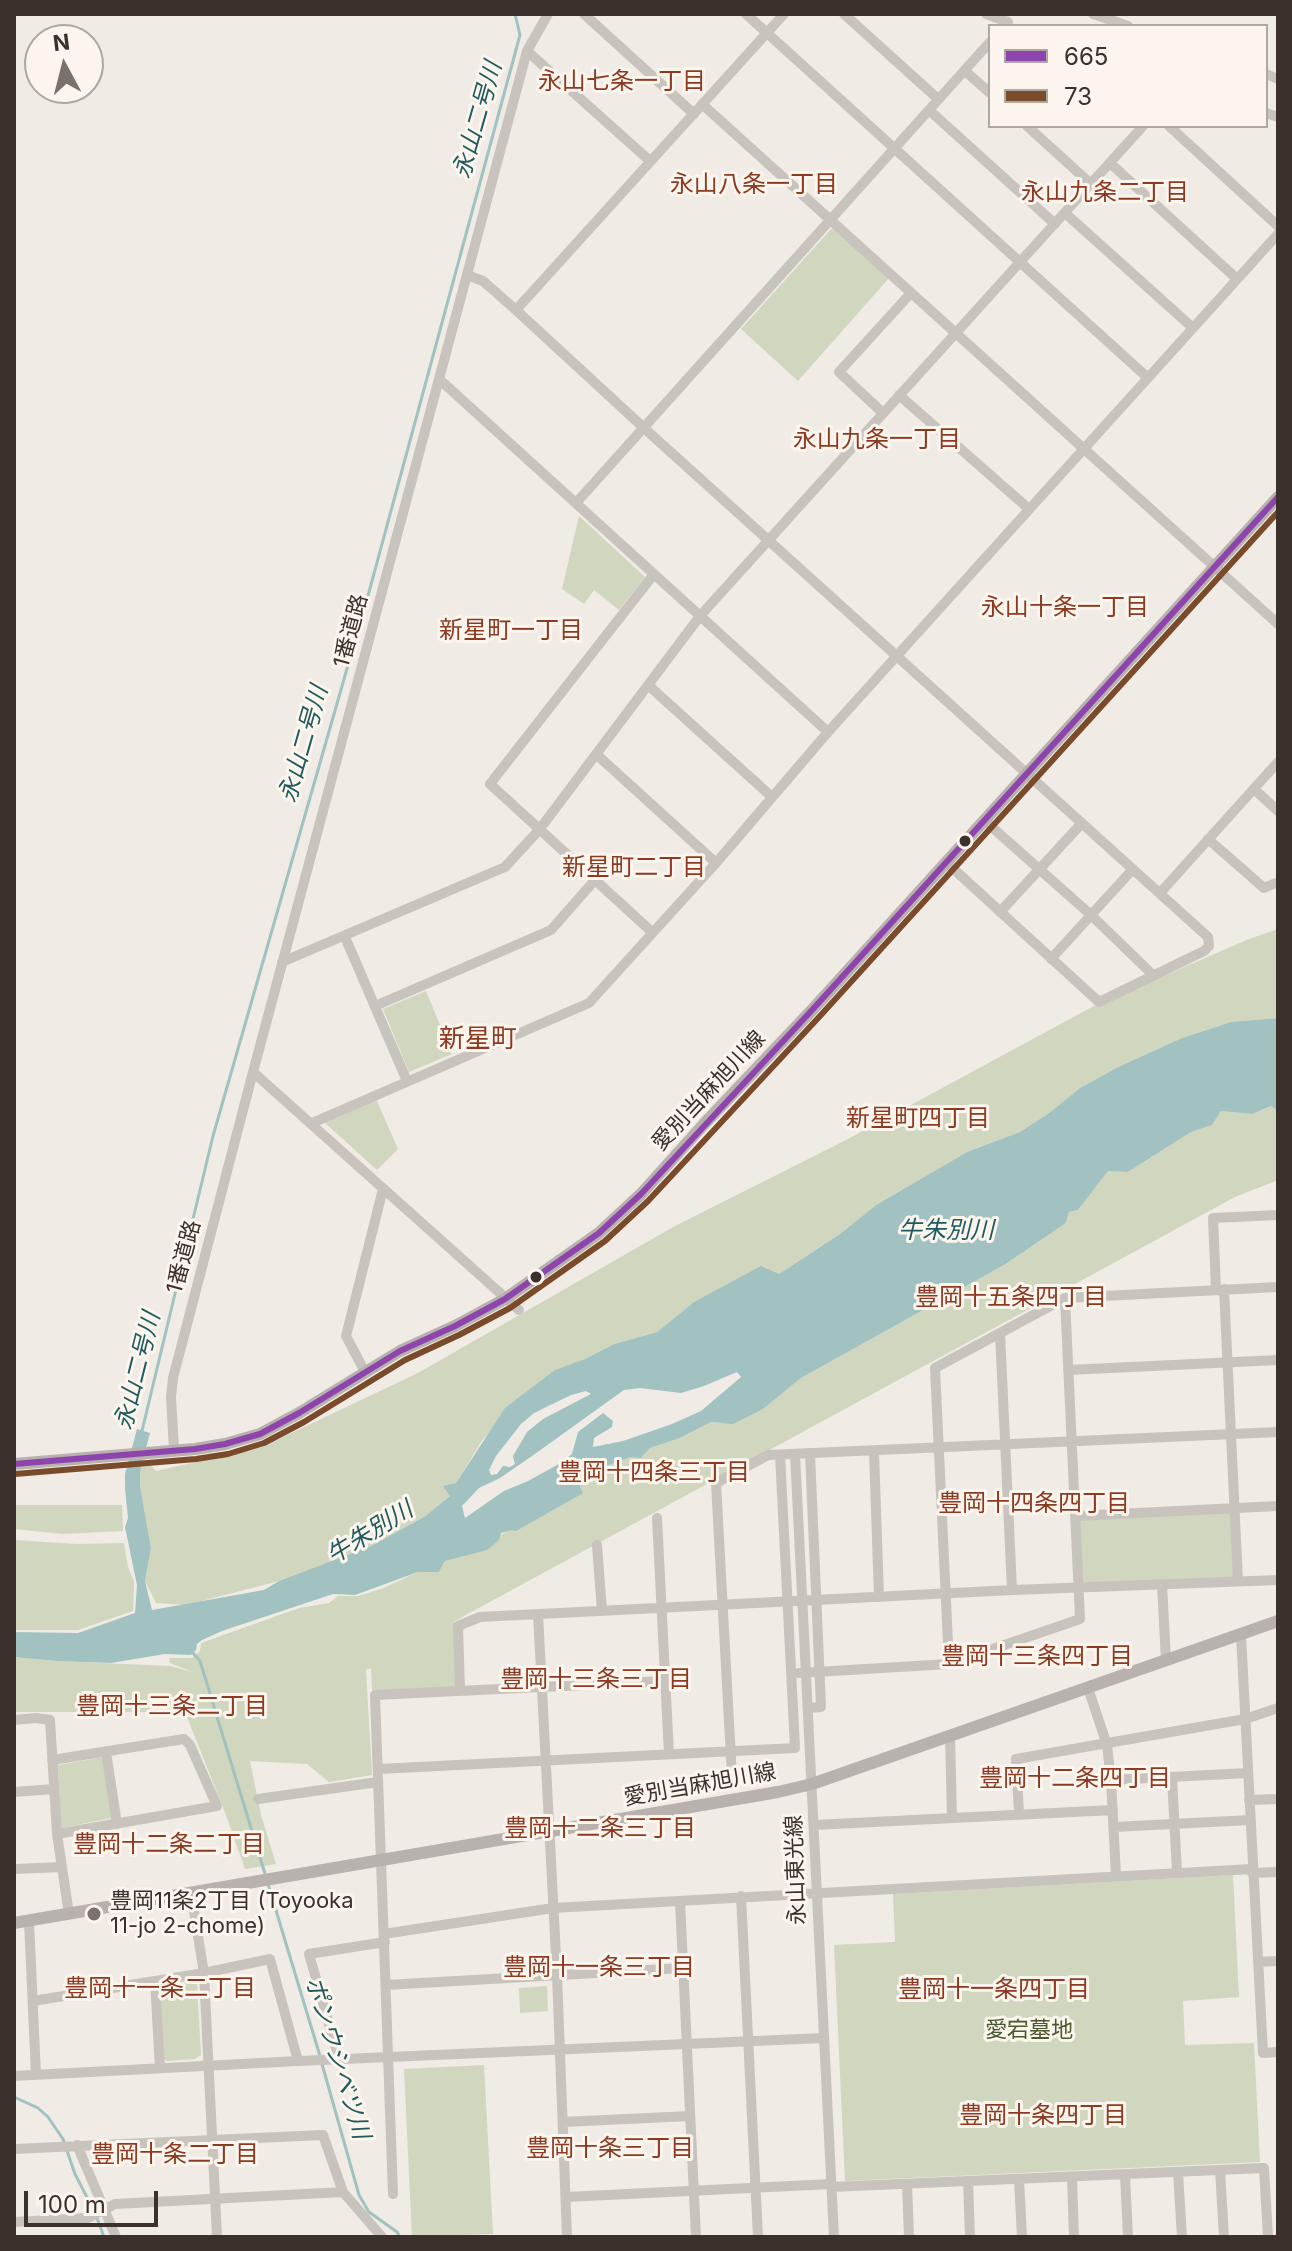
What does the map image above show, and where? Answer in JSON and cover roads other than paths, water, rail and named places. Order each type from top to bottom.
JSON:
[{"type":"main road","name":"愛別当麻旭川線","points":[[14,1464],[225,1444],[260,1434],[400,1351],[505,1299],[599,1233],[641,1194],[947,863],[1278,497]]},
{"type":"main road","name":"愛別当麻旭川線","points":[[14,1923],[812,1784],[1278,1621]]},
{"type":"street","name":"1番道路","points":[[174,1450],[173,1378],[527,51],[548,14]]},
{"type":"street","points":[[584,14],[694,114]]},
{"type":"street","points":[[746,14],[1148,378]]},
{"type":"street","points":[[516,310],[784,14]]},
{"type":"street","points":[[844,14],[938,99]]},
{"type":"street","points":[[986,14],[1009,21]]},
{"type":"street","points":[[1093,14],[1122,24]]},
{"type":"street","points":[[576,503],[988,44]]},
{"type":"street","points":[[527,51],[650,161]]},
{"type":"street","points":[[965,71],[988,91]]},
{"type":"street","points":[[702,104],[1278,624]]},
{"type":"street","points":[[929,110],[1055,224]]},
{"type":"street","points":[[1029,128],[1091,184]]},
{"type":"street","points":[[282,962],[505,867],[539,830],[700,616],[1141,128]]},
{"type":"street","points":[[1171,128],[1278,226]]},
{"type":"street","points":[[1110,163],[1237,279]]},
{"type":"street","points":[[1065,213],[1193,328]]},
{"type":"street","points":[[312,1123],[589,1003],[716,863],[828,732],[1278,234]]},
{"type":"street","points":[[467,275],[483,281],[516,310],[1160,893],[1208,937],[1210,943],[1204,951],[1099,1002],[947,863]]},
{"type":"street","points":[[883,413],[839,372],[911,293]]},
{"type":"street","points":[[439,379],[828,732]]},
{"type":"street","points":[[899,395],[1029,509]]},
{"type":"street","points":[[652,932],[490,784],[654,574]]},
{"type":"street","points":[[648,685],[772,797]]},
{"type":"street","points":[[596,754],[716,863]]},
{"type":"street","points":[[1160,893],[1278,762]]},
{"type":"street","points":[[1254,789],[1278,811]]},
{"type":"street","points":[[985,821],[1153,975]]},
{"type":"street","points":[[1000,912],[1082,823]]},
{"type":"street","points":[[1208,839],[1264,888],[1278,882]]},
{"type":"street","points":[[1051,959],[1133,869]]},
{"type":"street","points":[[375,1006],[551,930],[594,881]]},
{"type":"street","points":[[345,937],[407,1081]]},
{"type":"street","points":[[253,1072],[519,1310]]},
{"type":"street","points":[[365,1372],[346,1336],[383,1189]]},
{"type":"street","points":[[1238,1581],[1228,1362],[1213,1218],[1278,1215]]},
{"type":"street","points":[[949,1664],[935,1368],[1065,1298],[1278,1287]]},
{"type":"street","points":[[790,1673],[949,1664],[1080,1619],[1065,1298]]},
{"type":"street","points":[[1000,1333],[1012,1590]]},
{"type":"street","points":[[1068,1370],[1278,1360]]},
{"type":"street","points":[[732,1777],[716,1483],[768,1455],[1278,1432]]},
{"type":"street","points":[[874,1452],[879,1597]]},
{"type":"street","name":"永山東光線","points":[[795,1454],[834,2237]]},
{"type":"street","points":[[808,1708],[821,1707],[810,1454]]},
{"type":"street","points":[[379,1769],[795,1748],[780,1455]]},
{"type":"street","points":[[1076,1516],[1278,1506]]},
{"type":"street","points":[[657,1518],[669,1754]]},
{"type":"street","points":[[784,1528],[813,1526]]},
{"type":"street","points":[[597,1545],[602,1611]]},
{"type":"street","points":[[460,1691],[458,1626],[480,1617],[945,1593],[1278,1580]]},
{"type":"street","points":[[1162,1584],[1166,1661]]},
{"type":"street","points":[[538,1614],[567,2237]]},
{"type":"street","points":[[1241,1635],[1263,2053],[1278,2052]]},
{"type":"street","points":[[393,2194],[375,1695],[666,1681]]},
{"type":"street","points":[[1088,1688],[1107,1745],[1116,1876]]},
{"type":"street","points":[[1019,1814],[1016,1759],[1245,1719],[1278,1708]]},
{"type":"street","points":[[14,1720],[50,1720],[57,1834],[69,1914]]},
{"type":"street","points":[[950,1736],[952,1817]]},
{"type":"street","points":[[52,1760],[184,1739],[190,1745],[217,1806],[57,1834]]},
{"type":"street","points":[[106,1752],[117,1824]]},
{"type":"street","points":[[1111,1780],[1248,1773]]},
{"type":"street","points":[[1172,1777],[1177,1872]]},
{"type":"street","points":[[258,1799],[378,1782]]},
{"type":"street","points":[[14,1792],[54,1789]]},
{"type":"street","points":[[1249,1800],[1278,1799]]},
{"type":"street","points":[[814,1825],[1113,1810]]},
{"type":"street","points":[[1114,1827],[1250,1820]]},
{"type":"street","points":[[14,1869],[62,1867]]},
{"type":"street","points":[[334,2059],[309,1954],[384,1938],[553,1908],[1177,1872],[1278,1872]]},
{"type":"street","points":[[191,1893],[204,1973],[217,2237]]},
{"type":"street","points":[[741,1896],[758,2237]]},
{"type":"street","points":[[680,1901],[696,2237]]},
{"type":"street","points":[[29,1921],[36,2075]]},
{"type":"street","points":[[33,2001],[270,1959],[298,2061]]},
{"type":"street","points":[[1258,1962],[1278,1961]]},
{"type":"street","points":[[386,1985],[683,1968]]},
{"type":"street","points":[[155,1981],[160,2068]]},
{"type":"street","points":[[14,2076],[823,2038]]},
{"type":"street","points":[[563,2122],[690,2116]]},
{"type":"street","points":[[14,2149],[323,2135],[343,2192],[382,2237]]},
{"type":"street","points":[[74,2145],[116,2237]]},
{"type":"street","points":[[566,2197],[1264,2168],[1268,2237],[1261,2237]]},
{"type":"street","points":[[1220,2170],[1224,2237]]},
{"type":"street","points":[[1178,2173],[1182,2237]]},
{"type":"street","points":[[1125,2175],[1128,2237]]},
{"type":"street","points":[[1072,2177],[1074,2237]]},
{"type":"street","points":[[1019,2179],[1022,2237]]},
{"type":"street","points":[[968,2181],[970,2237]]},
{"type":"street","points":[[907,2184],[909,2237]]},
{"type":"street","points":[[14,2222],[88,2218],[115,2204],[343,2192]]},
{"type":"water","name":"牛朱別川","points":[[1278,1018],[1278,1111],[1271,1106],[1252,1114],[1221,1111],[1212,1125],[1191,1132],[1128,1172],[1108,1171],[1078,1210],[1069,1212],[1066,1223],[1004,1265],[801,1378],[763,1409],[733,1424],[711,1422],[680,1438],[650,1448],[641,1458],[631,1457],[590,1468],[580,1486],[583,1493],[516,1531],[501,1533],[499,1540],[487,1550],[445,1561],[439,1572],[418,1572],[355,1595],[333,1594],[222,1631],[202,1640],[191,1655],[165,1654],[111,1663],[14,1657],[14,1632],[78,1633],[135,1613],[137,1585],[125,1527],[128,1518],[125,1474],[137,1429],[150,1433],[140,1471],[140,1486],[151,1548],[145,1581],[152,1610],[264,1590],[279,1581],[371,1546],[424,1517],[450,1496],[443,1486],[456,1483],[505,1408],[555,1370],[614,1344],[657,1332],[694,1302],[761,1266],[779,1274],[840,1234],[876,1205],[967,1152],[1020,1132],[1080,1088],[1182,1038],[1231,1022]],"holes":[[[737,1372],[741,1377],[701,1411],[623,1441],[593,1447],[594,1438],[612,1427],[613,1421],[603,1413],[578,1432],[572,1454],[559,1464],[504,1491],[465,1518],[462,1506],[479,1488],[500,1478],[624,1390],[640,1388],[681,1393]],[[586,1391],[591,1394],[543,1419],[527,1432],[513,1456],[515,1464],[503,1466],[497,1474],[491,1475],[489,1470],[496,1456],[521,1424],[534,1413]]]},
{"type":"waterway","name":"永山二号川","points":[[141,1435],[213,1136],[369,592],[520,35],[515,14]]},
{"type":"waterway","name":"ポンウシベツ川","points":[[193,1653],[200,1661],[266,1877]]},
{"type":"waterway","name":"ポンウシベツ川","points":[[268,1884],[320,2056]]},
{"type":"waterway","name":"ポンウシベツ川","points":[[322,2064],[359,2195],[369,2212],[400,2237]]},
{"type":"waterway","points":[[14,2097],[38,2108],[48,2117],[63,2139],[75,2174],[94,2211]]},
{"type":"waterway","points":[[97,2218],[104,2237]]},
{"type":"place","name":"豊岡11条2丁目 (Toyooka 11-jo 2-chome)","points":[[94,1914]]},
{"type":"district","name":"永山七条一丁目","points":[[622,82]]},
{"type":"district","name":"永山八条一丁目","points":[[754,185]]},
{"type":"district","name":"永山九条二丁目","points":[[1105,193]]},
{"type":"district","name":"永山九条一丁目","points":[[877,440]]},
{"type":"district","name":"永山十条一丁目","points":[[1065,608]]},
{"type":"district","name":"新星町一丁目","points":[[511,631]]},
{"type":"district","name":"新星町二丁目","points":[[634,868]]},
{"type":"district","name":"新星町","points":[[478,1039]]},
{"type":"district","name":"新星町四丁目","points":[[918,1119]]},
{"type":"district","name":"豊岡十五条四丁目","points":[[1011,1298]]},
{"type":"district","name":"豊岡十四条三丁目","points":[[654,1473]]},
{"type":"district","name":"豊岡十四条四丁目","points":[[1034,1504]]},
{"type":"district","name":"豊岡十三条四丁目","points":[[1037,1657]]},
{"type":"district","name":"豊岡十三条三丁目","points":[[596,1680]]},
{"type":"district","name":"豊岡十三条二丁目","points":[[172,1707]]},
{"type":"district","name":"豊岡十二条四丁目","points":[[1075,1779]]},
{"type":"district","name":"豊岡十二条三丁目","points":[[600,1829]]},
{"type":"district","name":"豊岡十二条二丁目","points":[[169,1845]]},
{"type":"district","name":"豊岡十一条三丁目","points":[[599,1968]]},
{"type":"district","name":"豊岡十一条二丁目","points":[[160,1989]]},
{"type":"district","name":"豊岡十一条四丁目","points":[[994,1990]]},
{"type":"district","name":"豊岡十条四丁目","points":[[1043,2116]]},
{"type":"district","name":"豊岡十条三丁目","points":[[610,2149]]},
{"type":"district","name":"豊岡十条二丁目","points":[[175,2155]]},
{"type":"park label","name":"愛宕墓地","points":[[1029,2030]]}]
